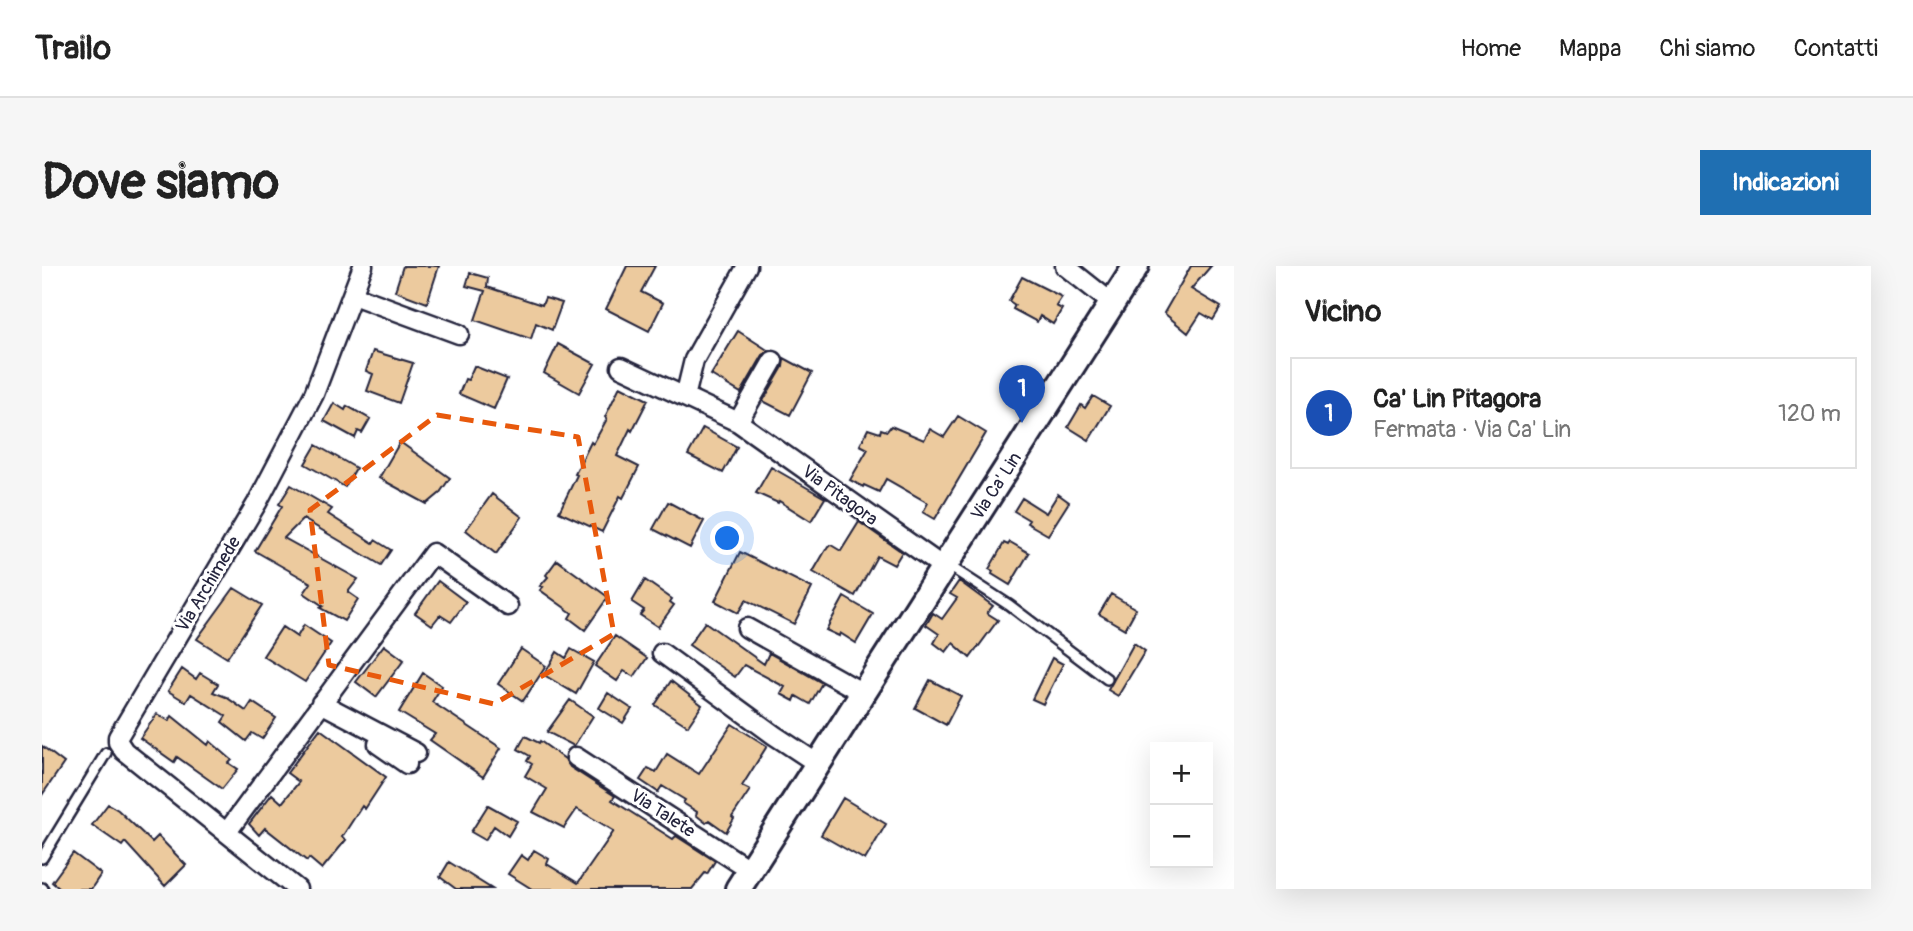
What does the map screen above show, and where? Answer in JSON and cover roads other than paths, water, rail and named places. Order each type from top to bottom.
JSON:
[{"type":"street","name":"Via Archimede","points":[[297,889],[124,751],[118,737],[257,503],[314,394],[363,266]]},
{"type":"street","points":[[685,397],[694,360],[747,266]]},
{"type":"street","points":[[1065,266],[1112,304]]},
{"type":"street","name":"Via Ca' Lin","points":[[744,880],[1136,266]]},
{"type":"street","points":[[353,295],[459,334]]},
{"type":"street","points":[[738,422],[773,361]]},
{"type":"street","name":"Via Pitagora","points":[[621,367],[738,422],[945,566]]},
{"type":"street","points":[[226,832],[433,553],[508,606]]},
{"type":"street","points":[[747,628],[863,694]]},
{"type":"street","points":[[662,653],[818,764]]},
{"type":"street","points":[[321,703],[411,759]]},
{"type":"street","name":"Via Talete","points":[[576,757],[744,880]]},
{"type":"lane","points":[[945,566],[1009,605],[1107,679]]},
{"type":"lane","points":[[42,858],[106,753]]},
{"type":"place","name":"Ca' Lin Pitagora","points":[[1022,423]]}]
